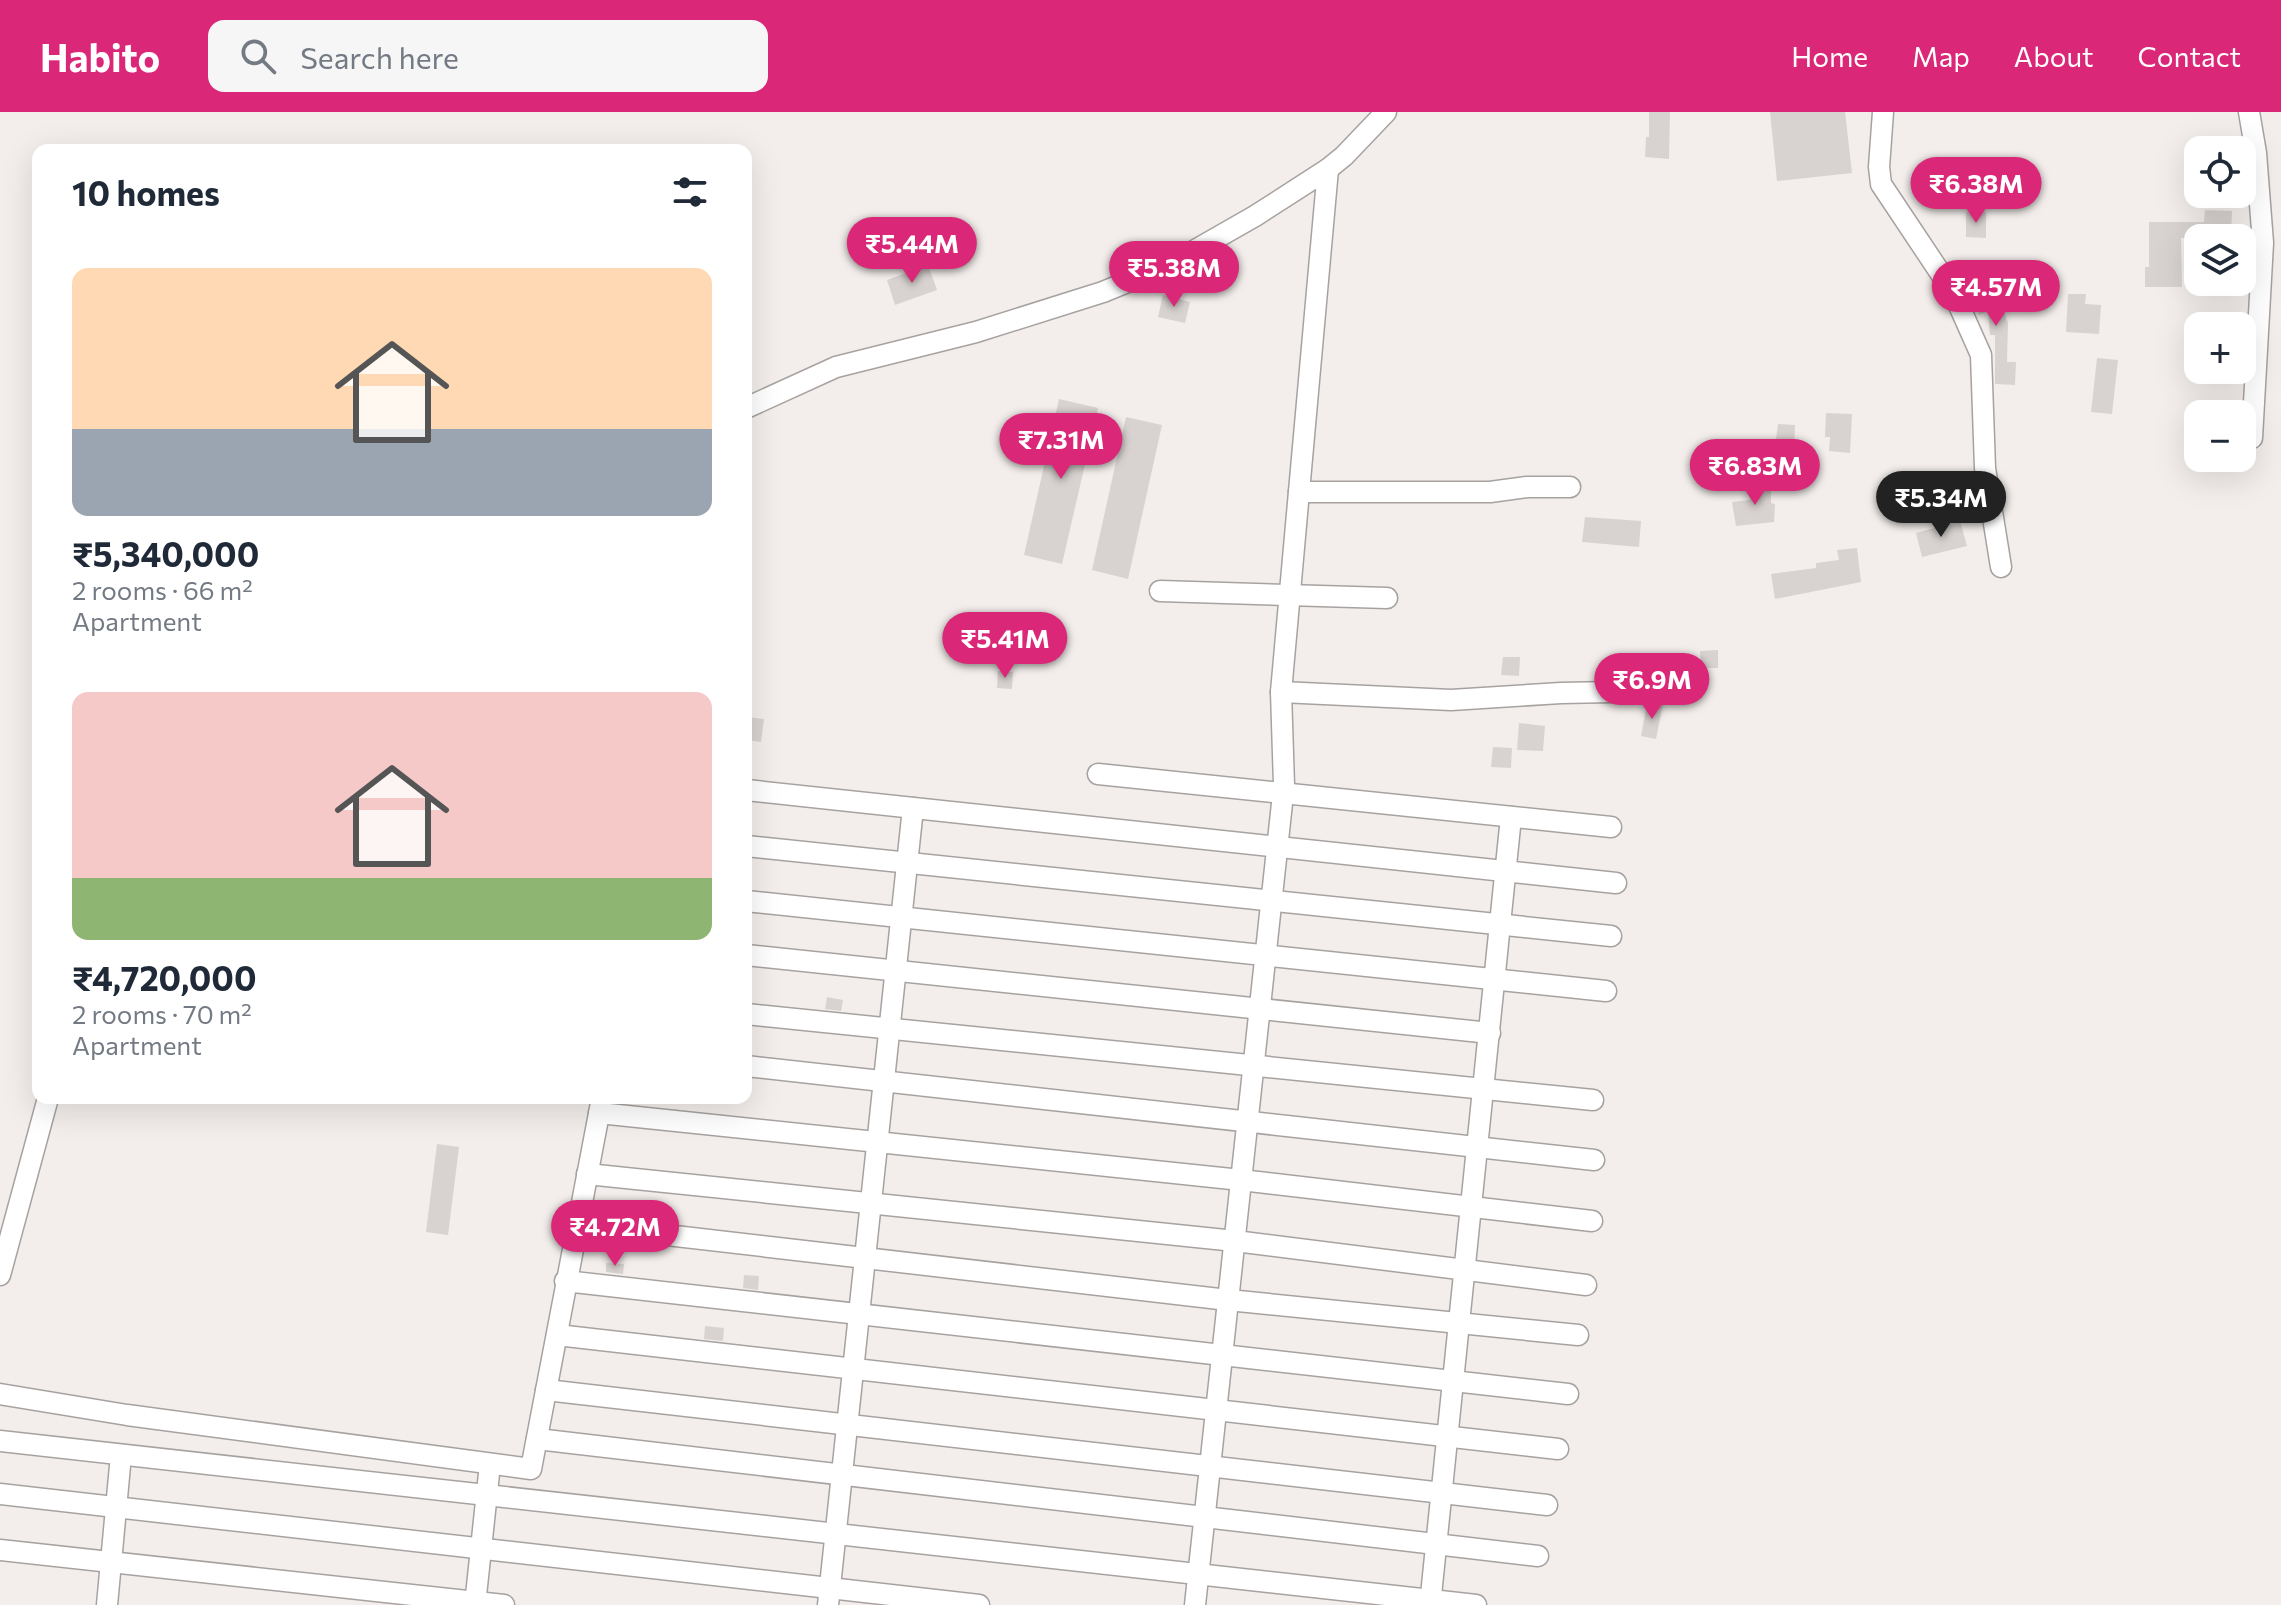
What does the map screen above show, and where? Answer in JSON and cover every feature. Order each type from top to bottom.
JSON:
[{"type":"street","points":[[752,405],[836,367],[976,332],[1103,292],[1158,270],[1255,216],[1328,169],[1386,112]]},
{"type":"street","points":[[1883,112],[1879,167],[1881,184],[1953,292],[1981,355],[1985,468],[2001,567]]},
{"type":"street","points":[[2249,112],[2272,244],[2256,400]]},
{"type":"street","points":[[1195,1605],[1283,793],[1281,692],[1328,169]]},
{"type":"street","points":[[1299,492],[1490,492],[1527,487],[1570,487]]},
{"type":"street","points":[[1160,591],[1387,598]]},
{"type":"street","points":[[1281,692],[1451,700],[1664,691]]},
{"type":"street","points":[[1098,774],[1611,827]]},
{"type":"street","points":[[752,791],[1616,883]]},
{"type":"street","points":[[829,1596],[913,808]]},
{"type":"street","points":[[1430,1602],[1511,817]]},
{"type":"street","points":[[752,847],[1611,936]]},
{"type":"street","points":[[752,902],[1606,991]]},
{"type":"street","points":[[752,956],[1490,1033]]},
{"type":"street","points":[[752,1015],[1593,1100]]},
{"type":"street","points":[[752,1067],[1594,1160]]},
{"type":"street","points":[[0,1275],[46,1104]]},
{"type":"street","points":[[0,1394],[127,1415],[531,1469],[566,1281],[580,1225],[600,1106],[877,1142],[1592,1221]]},
{"type":"street","points":[[587,1174],[1235,1241],[1586,1285]]},
{"type":"street","points":[[580,1225],[1228,1300],[1578,1335]]},
{"type":"street","points":[[566,1281],[1568,1394]]},
{"type":"street","points":[[557,1335],[1558,1449]]},
{"type":"street","points":[[546,1390],[847,1427],[1547,1505]]},
{"type":"street","points":[[537,1439],[1538,1556]]},
{"type":"street","points":[[0,1441],[1476,1605]]},
{"type":"street","points":[[107,1605],[121,1455]]},
{"type":"street","points":[[475,1603],[490,1464]]},
{"type":"street","points":[[0,1494],[481,1549],[829,1596],[979,1605]]},
{"type":"street","points":[[0,1550],[504,1605]]},
{"type":"building","points":[[1649,112],[1670,112],[1669,159],[1645,157]]},
{"type":"building","points":[[1770,112],[1845,112],[1852,173],[1777,181]]},
{"type":"building","points":[[2205,210],[2232,211],[2232,224],[2184,224],[2184,238],[2181,238],[2182,287],[2145,287],[2145,267],[2149,267],[2149,222],[2204,222]]},
{"type":"building","points":[[1966,212],[1986,212],[1986,238],[1966,237]]},
{"type":"building","points":[[928,265],[937,290],[895,305],[887,280]]},
{"type":"building","points":[[1990,274],[2008,323],[2007,362],[2016,362],[2015,385],[1995,384],[1995,335],[1990,335],[1988,311],[1979,315],[1969,286],[1987,280],[1986,275]]},
{"type":"building","points":[[2068,294],[2086,294],[2085,304],[2101,305],[2099,334],[2066,332]]},
{"type":"building","points":[[1163,295],[1190,302],[1185,323],[1158,317]]},
{"type":"building","points":[[2097,358],[2118,360],[2112,414],[2091,412]]},
{"type":"building","points":[[1059,399],[1098,408],[1062,564],[1024,555]]},
{"type":"building","points":[[1826,413],[1852,414],[1850,453],[1829,451],[1830,437],[1825,437]]},
{"type":"building","points":[[1126,417],[1162,425],[1128,579],[1092,570]]},
{"type":"building","points":[[1778,424],[1795,425],[1794,454],[1774,453]]},
{"type":"building","points":[[1750,483],[1771,484],[1771,503],[1775,504],[1774,522],[1736,526],[1732,502],[1750,500]]},
{"type":"building","points":[[1585,517],[1641,521],[1639,547],[1582,542]]},
{"type":"building","points":[[1960,521],[1967,546],[1922,557],[1916,533]]},
{"type":"building","points":[[1857,548],[1861,582],[1775,599],[1771,574],[1816,568],[1816,563],[1839,560],[1837,550]]},
{"type":"building","points":[[1718,650],[1718,668],[1701,668],[1700,651]]},
{"type":"building","points":[[1503,657],[1520,657],[1519,676],[1501,675]]},
{"type":"building","points":[[998,671],[1013,672],[1012,689],[997,688]]},
{"type":"building","points":[[1647,704],[1663,704],[1656,739],[1641,736]]},
{"type":"building","points":[[752,718],[764,719],[761,742],[752,741]]},
{"type":"building","points":[[1519,723],[1545,726],[1543,751],[1517,750]]},
{"type":"building","points":[[1493,747],[1512,748],[1511,768],[1491,767]]},
{"type":"building","points":[[827,997],[843,1000],[841,1011],[825,1009]]},
{"type":"building","points":[[437,1144],[459,1147],[448,1235],[426,1232]]},
{"type":"building","points":[[606,1263],[624,1264],[623,1274],[606,1272]]},
{"type":"building","points":[[744,1275],[759,1276],[758,1290],[743,1288]]},
{"type":"building","points":[[705,1326],[724,1328],[723,1341],[704,1339]]}]
